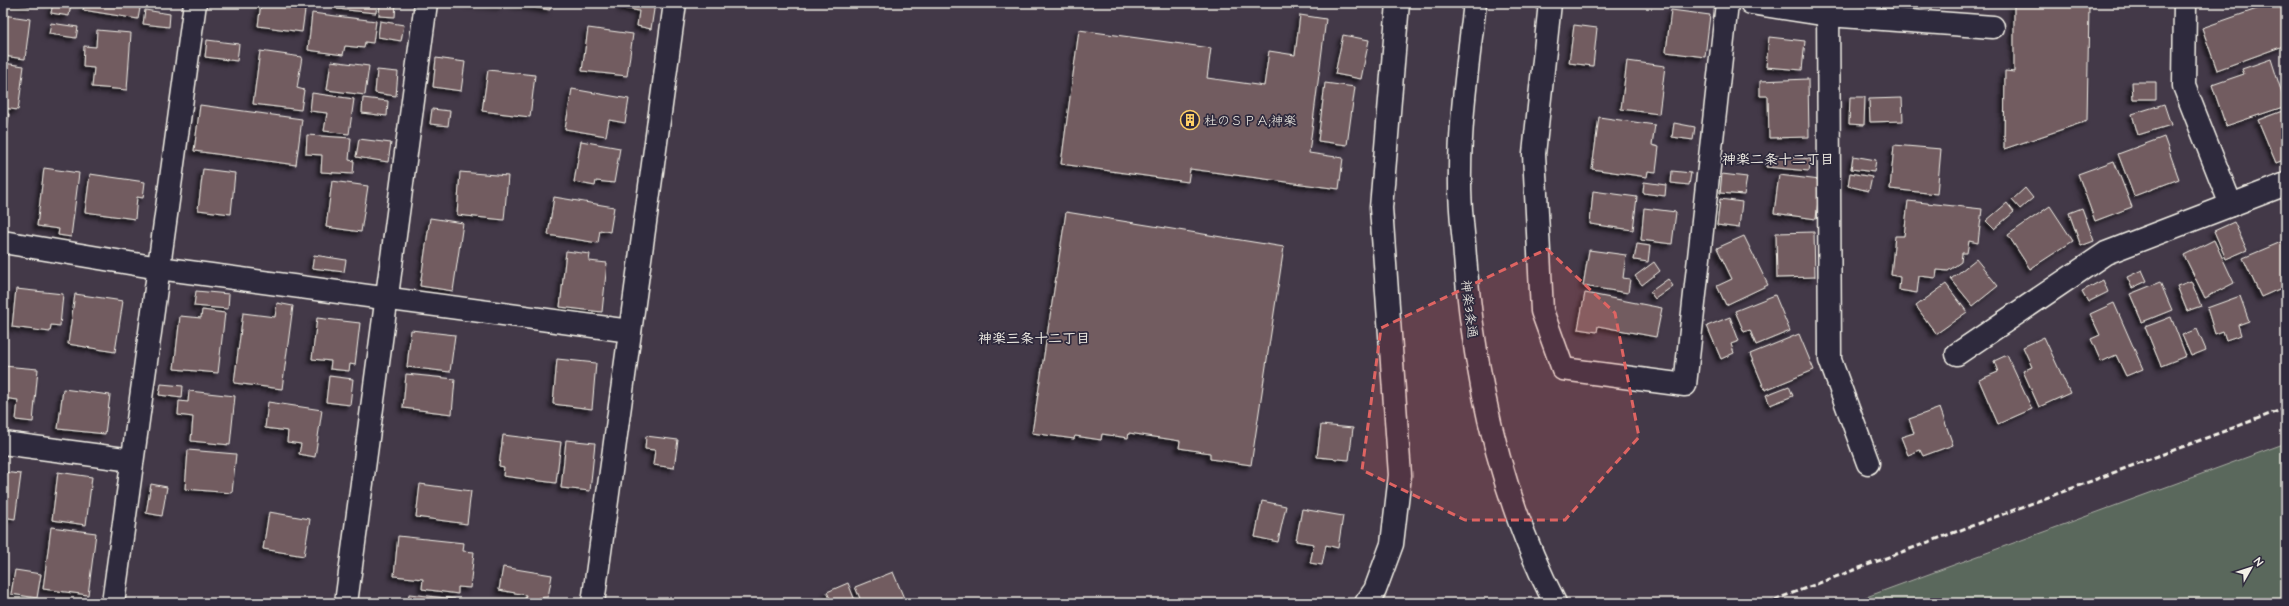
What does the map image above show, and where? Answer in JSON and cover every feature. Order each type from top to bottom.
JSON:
[{"type":"street","points":[[114,603],[132,460],[195,3]]},
{"type":"street","points":[[346,603],[426,3]]},
{"type":"street","points":[[593,603],[675,3]]},
{"type":"street","points":[[1366,603],[1375,590],[1392,544],[1400,475],[1381,208],[1398,3]]},
{"type":"street","name":"神楽3条通","points":[[1475,3],[1465,92],[1460,184],[1467,290],[1482,396],[1514,506],[1543,579],[1555,603]]},
{"type":"street","points":[[1550,3],[1534,154],[1542,311],[1562,369],[1685,385],[1727,3]]},
{"type":"street","points":[[1751,3],[1828,9],[1993,27]]},
{"type":"street","points":[[2185,3],[2184,86],[2231,205]]},
{"type":"street","points":[[1828,9],[1830,360],[1868,463]]},
{"type":"street","points":[[1957,354],[2106,253],[2286,184]]},
{"type":"street","points":[[3,242],[159,268],[630,331]]},
{"type":"street","points":[[3,443],[132,460]]},
{"type":"highlighted area","points":[[1547,249],[1615,313],[1639,437],[1565,520],[1465,520],[1362,470],[1381,328]]},
{"type":"green space","points":[[2286,443],[2286,603],[1850,603]]},
{"type":"building","points":[[8,3],[32,3],[31,6]]},
{"type":"building","points":[[53,3],[71,3],[69,16],[51,13]]},
{"type":"building","points":[[85,3],[141,3],[138,19],[83,10]]},
{"type":"building","points":[[261,3],[306,3],[302,32],[258,26]]},
{"type":"building","points":[[337,3],[377,3],[376,13],[337,9]]},
{"type":"building","points":[[380,3],[396,3],[395,17],[379,16]]},
{"type":"building","points":[[469,3],[503,3],[503,6]]},
{"type":"building","points":[[509,3],[551,3],[550,10]]},
{"type":"building","points":[[623,3],[655,3],[651,29],[637,26],[639,11],[622,8]]},
{"type":"building","points":[[2014,3],[2074,3],[2074,5],[2089,6],[2087,121],[2004,149],[2005,71],[2014,72]]},
{"type":"building","points":[[2274,3],[2286,3],[2286,45],[2217,70],[2202,28]]},
{"type":"building","points":[[145,10],[170,14],[169,27],[143,24]]},
{"type":"building","points":[[1671,10],[1710,15],[1705,57],[1666,52]]},
{"type":"building","points":[[312,13],[376,21],[373,43],[365,42],[364,48],[345,46],[343,55],[308,50]]},
{"type":"building","points":[[3,15],[30,19],[25,59],[3,56]]},
{"type":"building","name":"杜のＳＰＡ;神楽","points":[[1300,15],[1326,19],[1309,153],[1343,158],[1339,189],[1190,169],[1188,182],[1061,164],[1079,30],[1211,48],[1207,78],[1264,86],[1269,51],[1295,55]]},
{"type":"building","points":[[380,21],[404,25],[401,41],[378,37]]},
{"type":"building","points":[[51,23],[78,27],[76,38],[49,34]]},
{"type":"building","points":[[1574,25],[1597,28],[1593,66],[1569,63]]},
{"type":"building","points":[[588,28],[633,34],[627,76],[582,71]]},
{"type":"building","points":[[97,30],[131,33],[127,90],[92,87],[94,68],[83,67],[84,46],[96,47]]},
{"type":"building","points":[[1343,35],[1369,40],[1361,79],[1335,74]]},
{"type":"building","points":[[1769,37],[1805,41],[1802,70],[1766,67]]},
{"type":"building","points":[[207,40],[239,44],[237,61],[205,57]]},
{"type":"building","points":[[260,51],[302,57],[297,88],[304,90],[301,110],[253,104]]},
{"type":"building","points":[[436,58],[465,62],[461,91],[433,87]]},
{"type":"building","points":[[2271,59],[2286,106],[2226,126],[2212,85],[2244,74],[2242,69]]},
{"type":"building","points":[[331,61],[369,66],[365,95],[327,90]]},
{"type":"building","points":[[1627,61],[1665,66],[1659,114],[1621,109]]},
{"type":"building","points":[[3,63],[24,66],[18,110],[3,108]]},
{"type":"building","points":[[377,70],[398,72],[396,96],[375,93]]},
{"type":"building","points":[[488,70],[535,75],[530,117],[482,111]]},
{"type":"building","points":[[1808,79],[1809,137],[1769,138],[1768,96],[1760,96],[1760,81]]},
{"type":"building","points":[[2132,82],[2156,82],[2156,99],[2133,99]]},
{"type":"building","points":[[1325,83],[1355,87],[1347,145],[1318,141]]},
{"type":"building","points":[[572,89],[629,99],[625,123],[609,120],[606,136],[565,129]]},
{"type":"building","points":[[312,93],[354,99],[349,134],[324,131],[327,113],[310,111]]},
{"type":"building","points":[[1850,97],[1865,97],[1864,125],[1849,124]]},
{"type":"building","points":[[363,98],[388,101],[387,116],[362,113]]},
{"type":"building","points":[[1902,98],[1903,121],[1870,122],[1869,99]]},
{"type":"building","points":[[2164,104],[2171,125],[2138,135],[2132,114]]},
{"type":"building","points":[[200,105],[302,119],[296,165],[194,151]]},
{"type":"building","points":[[432,109],[450,111],[448,126],[430,124]]},
{"type":"building","points":[[2285,110],[2286,159],[2276,163],[2258,120]]},
{"type":"building","points":[[3,114],[9,114],[4,159],[3,159]]},
{"type":"building","points":[[1599,117],[1655,125],[1652,145],[1659,147],[1656,172],[1648,171],[1647,177],[1592,169]]},
{"type":"building","points":[[1674,123],[1695,127],[1693,140],[1672,137]]},
{"type":"building","points":[[307,135],[351,138],[349,160],[354,161],[353,174],[321,172],[322,155],[306,154]]},
{"type":"building","points":[[2164,137],[2179,179],[2134,196],[2118,154]]},
{"type":"building","points":[[359,139],[391,143],[388,162],[356,157]]},
{"type":"building","points":[[581,141],[620,148],[614,183],[596,181],[595,186],[574,182]]},
{"type":"building","points":[[1894,145],[1941,149],[1937,194],[1890,189]]},
{"type":"building","points":[[1767,155],[1811,159],[1809,171],[1766,167]]},
{"type":"building","points":[[1853,156],[1876,160],[1874,172],[1851,169]]},
{"type":"building","points":[[2114,161],[2132,207],[2095,221],[2078,174]]},
{"type":"building","points":[[44,168],[79,173],[71,237],[58,235],[59,229],[37,226]]},
{"type":"building","points":[[203,169],[235,173],[231,214],[198,210]]},
{"type":"building","points":[[1672,171],[1691,173],[1689,185],[1671,183]]},
{"type":"building","points":[[460,172],[508,176],[504,220],[457,215]]},
{"type":"building","points":[[1850,173],[1872,177],[1869,191],[1848,186]]},
{"type":"building","points":[[90,174],[145,182],[143,198],[137,197],[135,219],[85,212]]},
{"type":"building","points":[[1722,174],[1747,177],[1744,195],[1720,193]]},
{"type":"building","points":[[1779,175],[1820,180],[1816,219],[1774,213]]},
{"type":"building","points":[[332,181],[368,186],[361,232],[326,227]]},
{"type":"building","points":[[1644,182],[1666,185],[1665,196],[1643,193]]},
{"type":"building","points":[[2025,188],[2033,198],[2020,209],[2012,200]]},
{"type":"building","points":[[1593,191],[1637,197],[1633,230],[1590,224]]},
{"type":"building","points":[[554,197],[614,207],[610,232],[600,230],[598,243],[548,235]]},
{"type":"building","points":[[1720,199],[1742,202],[1739,228],[1717,225]]},
{"type":"building","points":[[1908,201],[1982,209],[1978,243],[1969,241],[1967,253],[1962,253],[1961,262],[1948,271],[1937,270],[1936,278],[1919,276],[1917,293],[1899,290],[1900,277],[1891,275],[1895,236],[1904,236]]},
{"type":"building","points":[[2007,203],[2014,212],[1994,229],[1986,221]]},
{"type":"building","points":[[2050,206],[2073,241],[2030,269],[2008,235]]},
{"type":"building","points":[[1644,208],[1676,212],[1672,244],[1641,240]]},
{"type":"building","points":[[2082,208],[2094,241],[2081,246],[2069,213]]},
{"type":"building","points":[[1066,212],[1284,247],[1251,465],[1210,459],[1210,453],[1179,448],[1180,441],[1129,433],[1128,438],[1102,434],[1101,440],[1075,436],[1074,439],[1032,433]]},
{"type":"building","points":[[430,218],[463,223],[453,291],[420,286]]},
{"type":"building","points":[[2234,222],[2247,250],[2226,259],[2214,231]]},
{"type":"building","points":[[1814,232],[1815,277],[1777,278],[1776,233]]},
{"type":"building","points":[[1744,236],[1768,285],[1726,305],[1717,286],[1732,279],[1717,248]]},
{"type":"building","points":[[2214,240],[2234,283],[2205,298],[2184,255]]},
{"type":"building","points":[[2286,240],[2286,286],[2261,297],[2243,258]]},
{"type":"building","points":[[1637,244],[1650,246],[1648,262],[1634,260]]},
{"type":"building","points":[[1589,250],[1626,255],[1623,278],[1630,279],[1628,293],[1583,286]]},
{"type":"building","points":[[566,251],[590,254],[589,261],[607,263],[602,312],[560,307]]},
{"type":"building","points":[[314,255],[346,260],[344,272],[312,268]]},
{"type":"building","points":[[1976,259],[1998,286],[1973,306],[1951,279]]},
{"type":"building","points":[[1654,262],[1660,271],[1642,285],[1635,276]]},
{"type":"building","points":[[2142,270],[2147,281],[2132,288],[2127,277]]},
{"type":"building","points":[[1668,279],[1673,286],[1655,299],[1650,292]]},
{"type":"building","points":[[2103,280],[2108,292],[2088,302],[2082,291]]},
{"type":"building","points":[[2191,281],[2201,306],[2187,311],[2177,286]]},
{"type":"building","points":[[2160,282],[2172,310],[2142,322],[2130,294]]},
{"type":"building","points":[[1946,284],[1967,312],[1936,334],[1916,306]]},
{"type":"building","points":[[16,289],[63,294],[60,326],[51,325],[50,332],[12,327]]},
{"type":"building","points":[[196,291],[229,294],[228,309],[194,306]]},
{"type":"building","points":[[1585,293],[1662,308],[1656,337],[1598,326],[1597,332],[1578,329]]},
{"type":"building","points":[[75,294],[123,301],[115,352],[68,344]]},
{"type":"building","points":[[1775,295],[1790,331],[1756,345],[1750,330],[1744,332],[1735,311]]},
{"type":"building","points":[[2240,296],[2249,321],[2238,325],[2241,335],[2226,340],[2223,331],[2215,334],[2207,308]]},
{"type":"building","points":[[277,303],[293,306],[282,389],[234,383],[243,313],[275,317]]},
{"type":"building","points":[[2114,303],[2143,369],[2126,376],[2116,355],[2101,362],[2091,339],[2100,335],[2090,314]]},
{"type":"building","points":[[202,310],[225,313],[218,373],[174,369],[180,316],[201,318]]},
{"type":"building","points":[[1730,317],[1739,341],[1731,344],[1734,353],[1721,359],[1707,326]]},
{"type":"building","points":[[2171,317],[2186,356],[2161,366],[2145,327]]},
{"type":"building","points":[[317,318],[360,323],[355,365],[350,364],[349,371],[330,369],[331,361],[312,359]]},
{"type":"building","points":[[2197,329],[2206,350],[2191,356],[2182,335]]},
{"type":"building","points":[[411,330],[455,335],[450,372],[407,367]]},
{"type":"building","points":[[1799,334],[1814,370],[1765,390],[1750,354]]},
{"type":"building","points":[[2044,337],[2070,393],[2039,407],[2023,371],[2032,367],[2023,347]]},
{"type":"building","points":[[2007,355],[2032,409],[1998,424],[1979,380],[1998,372],[1994,361]]},
{"type":"building","points":[[557,359],[596,363],[592,409],[553,404]]},
{"type":"building","points":[[3,366],[38,369],[33,422],[16,420],[18,400],[3,398]]},
{"type":"building","points":[[406,374],[455,379],[452,414],[403,408]]},
{"type":"building","points":[[329,376],[353,379],[350,405],[326,402]]},
{"type":"building","points":[[161,384],[183,386],[182,398],[159,395]]},
{"type":"building","points":[[1789,386],[1793,396],[1770,405],[1766,395]]},
{"type":"building","points":[[63,389],[110,395],[105,434],[58,429]]},
{"type":"building","points":[[189,391],[235,396],[230,445],[191,441],[193,417],[178,415],[179,401],[188,402]]},
{"type":"building","points":[[268,402],[322,410],[315,457],[299,454],[301,444],[287,442],[288,431],[265,428]]},
{"type":"building","points":[[1940,408],[1953,445],[1923,456],[1920,450],[1908,455],[1901,437],[1914,433],[1909,419]]},
{"type":"building","points":[[1321,425],[1353,428],[1349,460],[1317,457]]},
{"type":"building","points":[[503,435],[561,442],[556,483],[503,476],[504,467],[499,466]]},
{"type":"building","points":[[646,436],[678,440],[674,468],[653,465],[655,450],[645,449]]},
{"type":"building","points":[[566,440],[595,443],[590,491],[561,488]]},
{"type":"building","points":[[188,450],[236,454],[232,493],[185,489]]},
{"type":"building","points":[[3,472],[21,474],[15,519],[3,517]]},
{"type":"building","points":[[58,472],[92,477],[86,525],[52,520]]},
{"type":"building","points":[[151,484],[167,487],[162,516],[146,513]]},
{"type":"building","points":[[420,484],[471,491],[467,524],[416,517]]},
{"type":"building","points":[[1262,501],[1286,506],[1278,542],[1255,537]]},
{"type":"building","points":[[1302,509],[1343,516],[1338,548],[1326,545],[1322,565],[1310,563],[1314,544],[1296,541]]},
{"type":"building","points":[[269,512],[310,519],[304,556],[263,549]]},
{"type":"building","points":[[51,527],[96,533],[88,595],[43,589]]},
{"type":"building","points":[[398,536],[464,543],[463,551],[474,552],[470,588],[458,587],[458,594],[422,589],[423,579],[394,576]]},
{"type":"building","points":[[503,567],[552,575],[548,597],[538,598],[538,603],[524,603],[526,595],[499,590]]},
{"type":"building","points":[[15,570],[41,574],[37,598],[11,594]]},
{"type":"building","points":[[893,572],[906,603],[862,603],[855,587]]},
{"type":"building","points":[[848,583],[856,603],[832,603],[827,592]]},
{"type":"building","points":[[409,594],[455,599],[455,603],[408,603]]},
{"type":"railway","points":[[1766,603],[2286,408]]},
{"type":"place","name":"杜のＳＰＡ;神楽","points":[[1190,120]]},
{"type":"district","name":"神楽二条十二丁目","points":[[1778,159]]},
{"type":"district","name":"神楽三条十二丁目","points":[[1034,338]]}]
